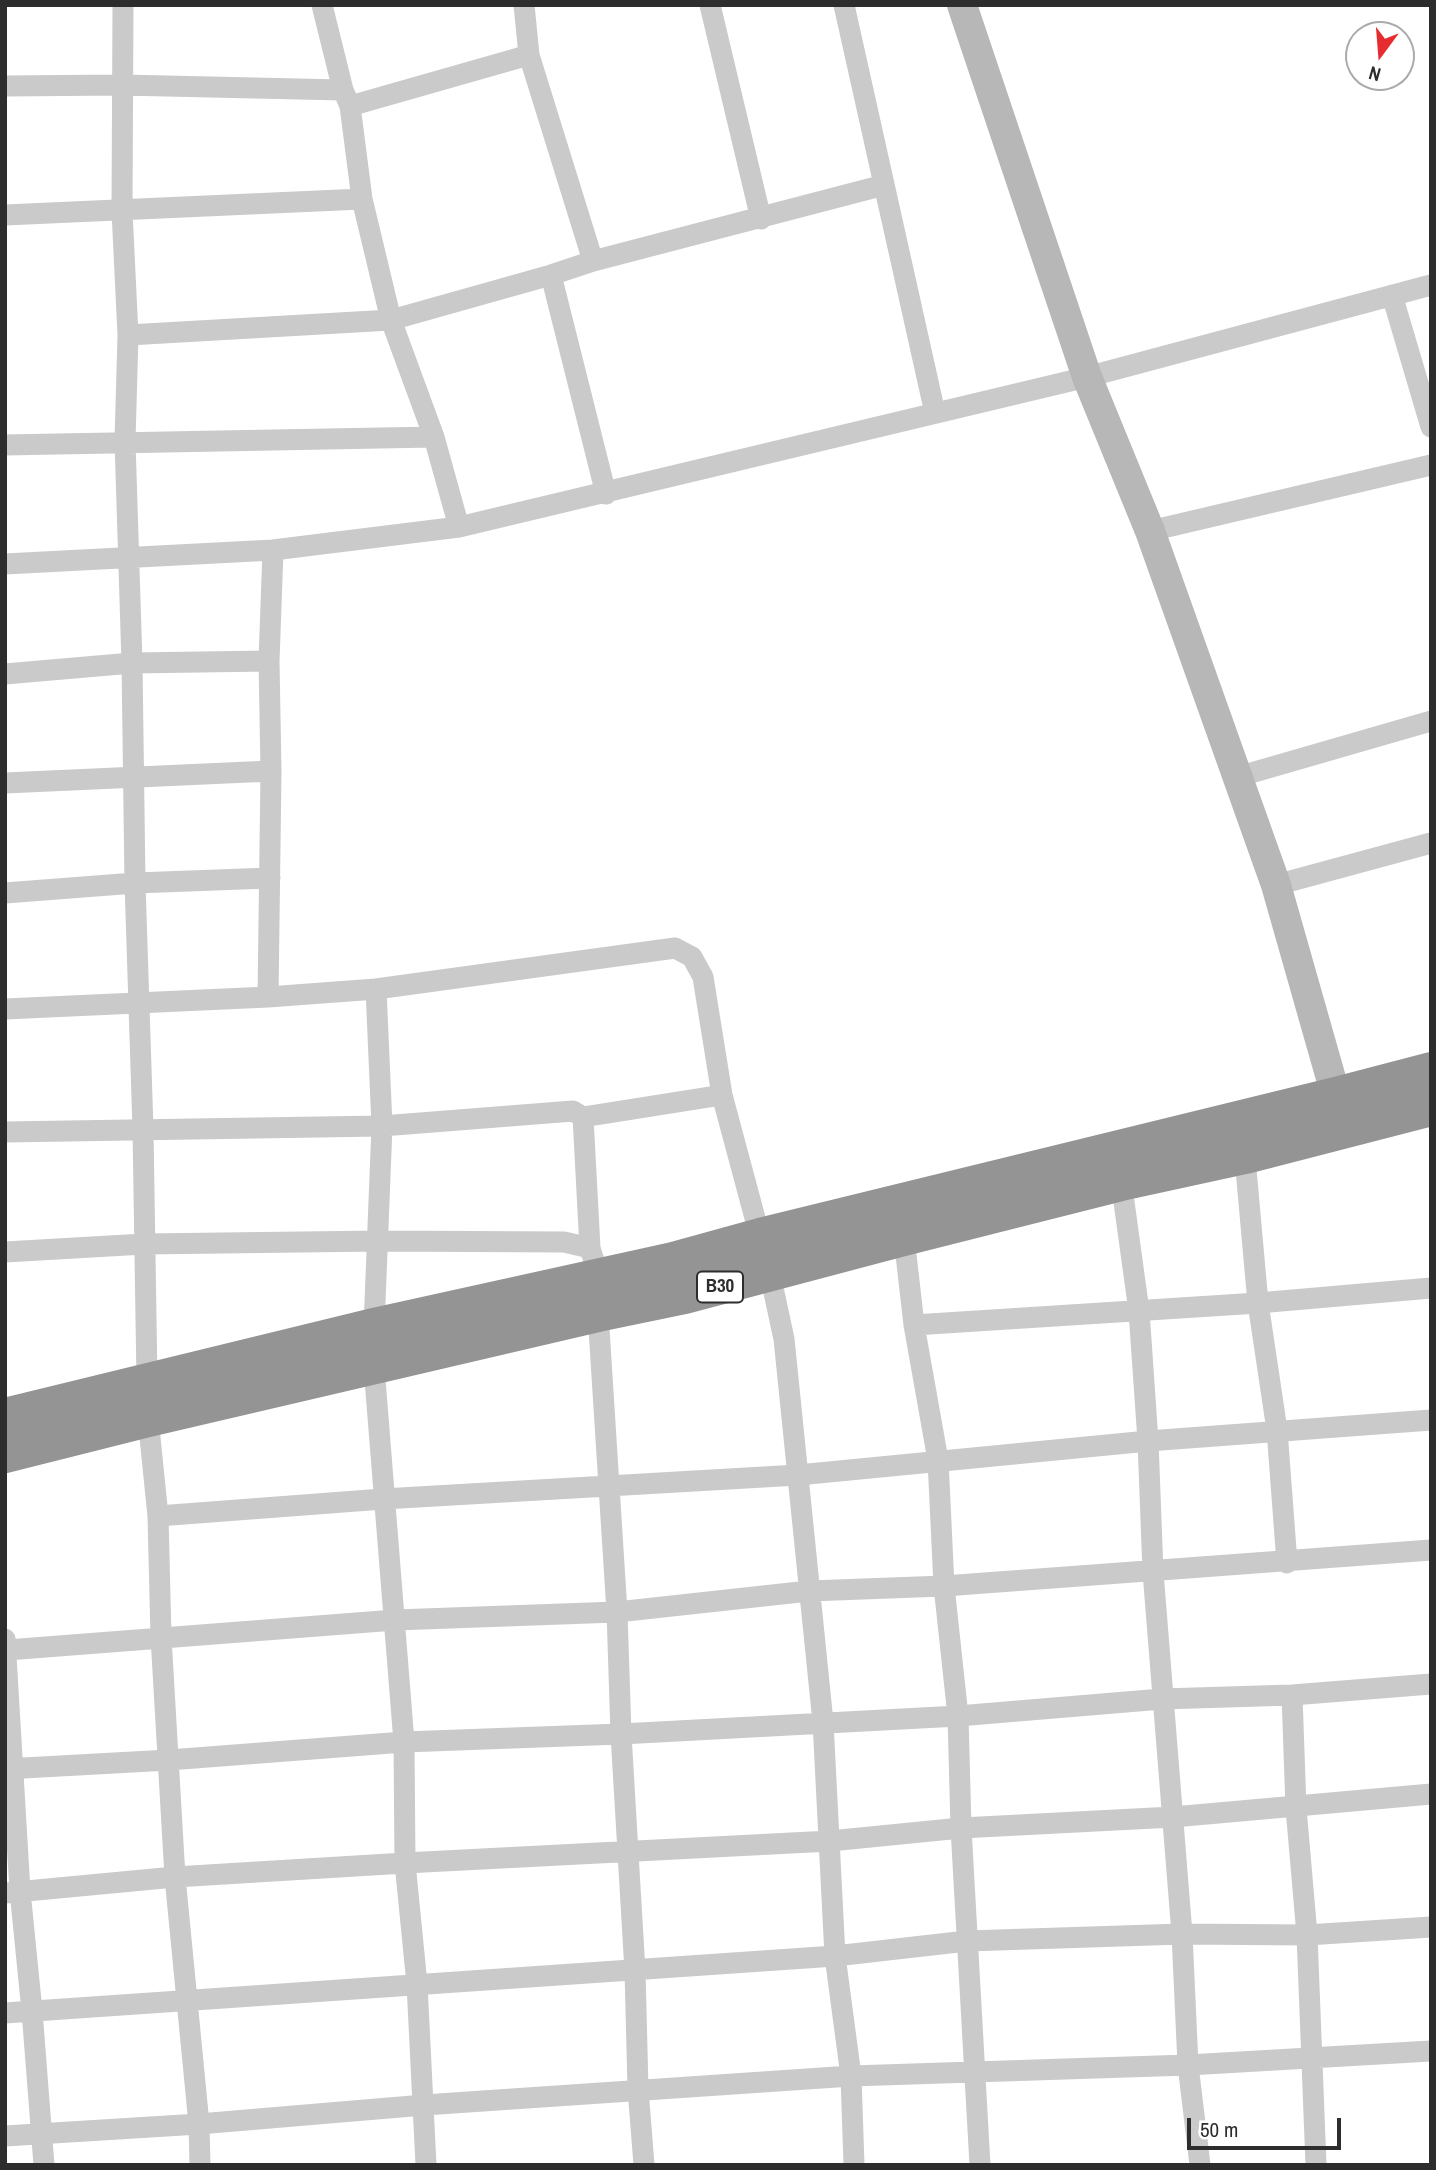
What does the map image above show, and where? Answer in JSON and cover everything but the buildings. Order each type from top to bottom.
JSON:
[{"type":"highway","name":"B30","points":[[1339,1114],[1431,1071]]},
{"type":"highway","name":"B30","points":[[5,1417],[374,1327],[673,1261],[760,1237],[861,1230],[1339,1114],[1431,1107]]},
{"type":"highway","name":"B30","points":[[5,1454],[148,1418],[374,1367],[595,1279],[685,1296],[770,1274],[861,1230],[904,1237],[1118,1166]]},
{"type":"street","points":[[123,5],[122,211],[128,335],[125,441],[135,883],[144,1129],[147,1381]]},
{"type":"street","points":[[322,5],[347,98],[362,199],[391,320],[434,437],[459,527]]},
{"type":"street","points":[[524,5],[529,55],[593,261]]},
{"type":"street","points":[[710,5],[761,219]]},
{"type":"street","points":[[844,5],[935,413]]},
{"type":"street","points":[[962,5],[1087,377],[1150,530],[1276,884],[1339,1114]]},
{"type":"street","points":[[5,86],[122,85],[347,98],[529,55]]},
{"type":"street","points":[[128,335],[391,320],[593,261],[884,185]]},
{"type":"street","points":[[5,215],[362,199]]},
{"type":"street","points":[[551,275],[606,494]]},
{"type":"street","points":[[5,564],[273,550],[459,527],[1087,377],[1431,285]]},
{"type":"street","points":[[1392,295],[1431,427]]},
{"type":"street","points":[[5,445],[434,437]]},
{"type":"street","points":[[1150,530],[1431,465]]},
{"type":"street","points":[[268,997],[273,550]]},
{"type":"street","points":[[5,674],[132,663],[270,662]]},
{"type":"street","points":[[1237,777],[1431,721]]},
{"type":"street","points":[[5,783],[271,771]]},
{"type":"street","points":[[1276,884],[1431,843]]},
{"type":"street","points":[[5,893],[135,883],[270,878]]},
{"type":"street","points":[[5,1009],[268,997],[376,989],[676,948],[692,957],[703,977],[722,1095],[770,1274],[784,1339],[823,1722],[835,1956],[850,2076],[854,2165]]},
{"type":"street","points":[[374,1327],[382,1126],[376,989]]},
{"type":"street","points":[[5,1132],[382,1126],[573,1111],[583,1117],[722,1095]]},
{"type":"street","points":[[583,1117],[617,1612],[621,1734],[635,1971],[638,2090],[644,2165]]},
{"type":"street","points":[[1243,1137],[1258,1303],[1277,1430],[1287,1563]]},
{"type":"street","points":[[1118,1166],[1139,1311],[1153,1572],[1182,1934],[1188,2065],[1200,2165]]},
{"type":"street","points":[[904,1237],[914,1325],[938,1460],[944,1586],[958,1716],[961,1828],[980,2165]]},
{"type":"street","points":[[5,1252],[144,1244],[564,1242],[595,1279]]},
{"type":"street","points":[[914,1325],[1258,1303],[1431,1288]]},
{"type":"street","points":[[374,1367],[404,1742],[405,1863],[416,1984],[426,2165]]},
{"type":"street","points":[[148,1418],[158,1516],[161,1637],[175,1877],[201,2165]]},
{"type":"street","points":[[158,1516],[383,1499],[798,1475],[1148,1441],[1431,1420]]},
{"type":"street","points":[[44,2165],[33,2011],[13,1892],[6,1643],[161,1637],[395,1620],[617,1612],[809,1591],[944,1586],[1287,1563],[1431,1550]]},
{"type":"street","points":[[9,1769],[404,1742],[621,1734],[958,1716],[1162,1699],[1292,1695],[1431,1684]]},
{"type":"street","points":[[1292,1695],[1296,1808],[1307,1935],[1316,2165]]},
{"type":"street","points":[[13,1892],[175,1877],[830,1841],[961,1828],[1296,1808],[1431,1794]]},
{"type":"street","points":[[5,2013],[635,1971],[835,1956],[967,1941],[1182,1934],[1307,1935],[1431,1927]]},
{"type":"street","points":[[5,2136],[850,2076],[1188,2065],[1431,2051]]}]
